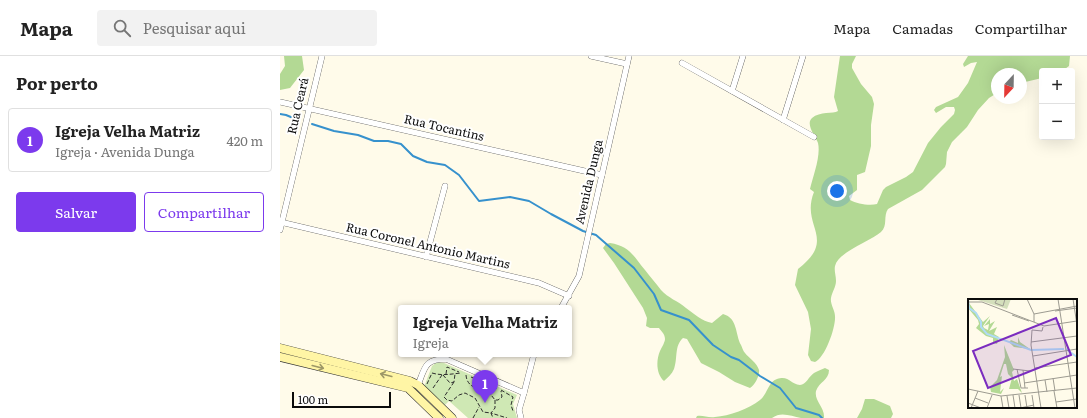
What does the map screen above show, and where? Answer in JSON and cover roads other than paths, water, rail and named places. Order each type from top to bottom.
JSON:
[{"type":"street","name":"Rua Ceará","points":[[280,230],[322,56]]},
{"type":"street","points":[[591,56],[627,64]]},
{"type":"street","name":"Avenida Dunga","points":[[563,305],[579,276],[629,56]]},
{"type":"street","points":[[732,91],[743,56]]},
{"type":"street","points":[[783,120],[803,56]]},
{"type":"street","points":[[682,63],[814,137]]},
{"type":"street","name":"Rua Tocantins","points":[[280,102],[602,175]]},
{"type":"street","points":[[426,257],[445,186]]},
{"type":"street","name":"Rua Coronel Antonio Martins","points":[[281,222],[539,283],[569,296]]},
{"type":"street","points":[[280,348],[412,385],[452,418]]},
{"type":"street","points":[[521,418],[519,410],[533,357]]},
{"type":"street","points":[[280,358],[412,385],[439,418]]},
{"type":"street","points":[[412,385],[428,363],[435,359],[446,359],[524,393]]},
{"type":"waterway","points":[[280,114],[298,120]]},
{"type":"waterway","points":[[312,124],[334,131],[358,135],[374,141],[388,141],[401,144],[413,156],[427,162],[445,165],[459,175],[479,201],[510,197],[529,201],[583,231],[596,235],[634,268],[654,294],[661,310],[689,320],[713,345],[731,357],[739,360],[760,376],[780,388],[796,408],[819,415],[822,418]]},
{"type":"place","name":"Igreja Velha Matriz","points":[[485,403]]}]
